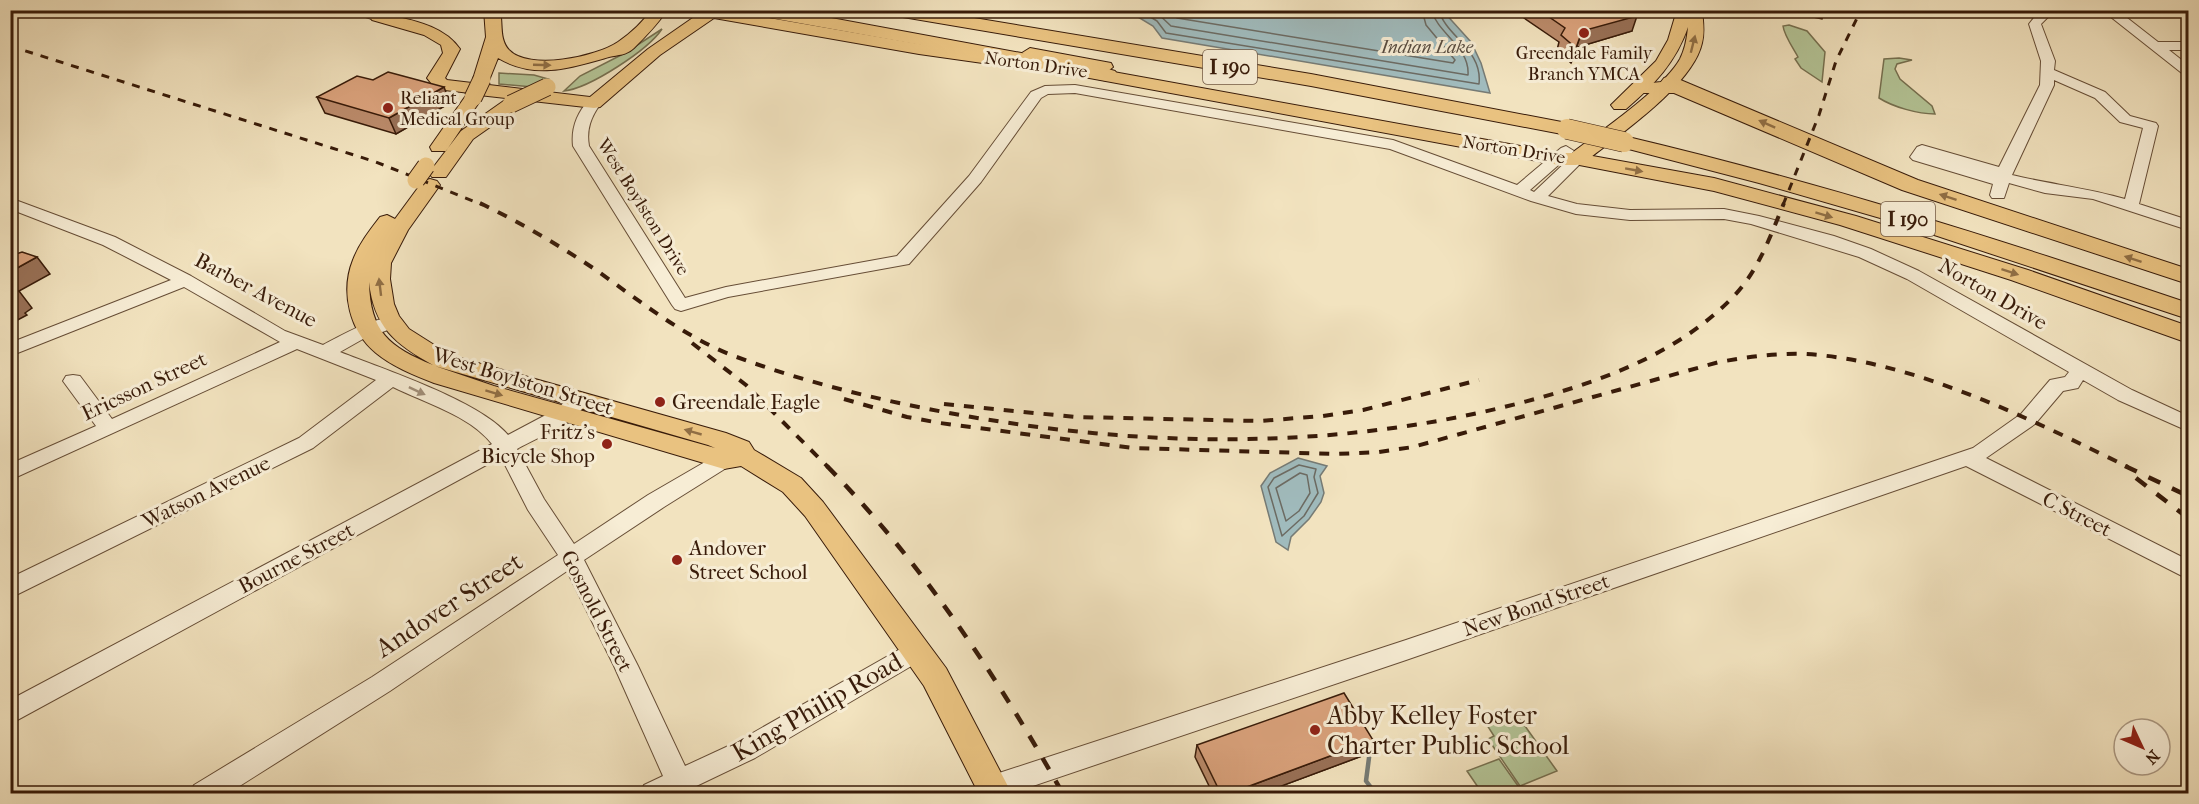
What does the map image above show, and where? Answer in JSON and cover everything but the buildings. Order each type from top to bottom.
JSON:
[{"type":"highway","points":[[755,10],[1004,54],[1108,75]]},
{"type":"highway","points":[[842,10],[1103,41]]},
{"type":"highway","name":"I 190","points":[[891,10],[1103,41]]},
{"type":"highway","name":"I 190","points":[[949,10],[1423,100],[1573,124],[1873,196],[2188,295]]},
{"type":"highway","points":[[992,10],[1103,41]]},
{"type":"highway","points":[[1640,89],[1671,85],[1728,107],[1910,186],[2188,277]]},
{"type":"highway","name":"I 190","points":[[1629,137],[1861,204],[2029,257],[2188,311]]},
{"type":"highway","points":[[1567,156],[1716,185],[1805,209],[2004,270],[2188,335]]},
{"type":"main road","points":[[379,327],[381,265],[406,207],[473,98],[482,79],[490,60],[494,40],[492,10]]},
{"type":"main road","points":[[427,173],[467,135],[493,115],[628,45],[652,22],[660,10]]},
{"type":"main road","name":"Norton Drive","points":[[793,10],[1567,156]]},
{"type":"main road","points":[[1567,156],[1640,89],[1675,46],[1685,10]]},
{"type":"main road","points":[[1567,156],[1671,85],[1691,54],[1696,30],[1694,10]]},
{"type":"main road","name":"Norton Drive","points":[[707,11],[919,49],[1108,75],[1302,113],[1567,156]]},
{"type":"main road","name":"West Boylston Drive","points":[[594,103],[707,11]]},
{"type":"main road","points":[[384,14],[435,33],[447,40],[452,49],[451,53],[436,78],[442,85],[594,103]]},
{"type":"main road","points":[[494,40],[500,52],[508,58],[541,66],[582,61],[628,45]]},
{"type":"main road","name":"West Boylston Street","points":[[379,327],[380,345],[431,374],[572,407],[734,458],[779,476],[802,496],[917,651],[940,686],[994,790]]},
{"type":"street","points":[[350,10],[384,14]]},
{"type":"street","points":[[2049,10],[2040,16],[2035,24],[2049,73],[2043,96],[2002,182],[2095,195],[2188,225]]},
{"type":"street","points":[[2108,10],[2188,70]]},
{"type":"street","points":[[2155,46],[2188,46]]},
{"type":"street","points":[[2049,73],[2100,95],[2114,105],[2125,119],[2151,126],[2131,206]]},
{"type":"street","name":"Norton Drive","points":[[681,305],[726,292],[903,260],[975,179],[1034,97],[1045,90],[1090,91],[1385,143],[1449,163],[1537,198],[1571,208],[1608,213],[1735,215],[1828,240],[1865,253],[1913,275],[2125,395],[2188,424]]},
{"type":"street","name":"West Boylston Drive","points":[[594,103],[589,108],[581,126],[581,146],[681,305]]},
{"type":"street","points":[[1519,191],[1567,156]]},
{"type":"street","points":[[1537,198],[1567,156]]},
{"type":"street","name":"Barber Avenue","points":[[10,202],[109,241],[185,280],[279,335],[391,379],[474,417],[493,431],[505,446]]},
{"type":"street","points":[[10,350],[185,280]]},
{"type":"street","points":[[325,352],[379,327]]},
{"type":"street","name":"Ericsson Street","points":[[10,473],[297,342]]},
{"type":"street","points":[[2056,356],[2050,375],[2057,385]]},
{"type":"street","name":"New Bond Street","points":[[994,790],[1980,453],[2022,424],[2042,405],[2057,385],[2071,383],[2080,370]]},
{"type":"street","name":"Watson Avenue","points":[[10,589],[306,443],[391,379]]},
{"type":"street","points":[[73,381],[108,428]]},
{"type":"street","name":"Bourne Street","points":[[10,713],[505,446],[572,407]]},
{"type":"street","name":"Gosnold Street","points":[[505,446],[533,499],[572,558],[626,666],[679,782]]},
{"type":"street","name":"Andover Street","points":[[203,794],[381,684],[656,501],[734,458]]},
{"type":"street","name":"C Street","points":[[1966,458],[2188,570]]},
{"type":"street","name":"King Philip Road","points":[[653,794],[746,750],[917,651]]},
{"type":"green space","points":[[1789,25],[1807,31],[1825,52],[1822,82],[1801,68],[1795,59],[1798,57],[1783,26]]},
{"type":"green space","points":[[662,29],[655,38],[618,67],[588,83],[564,91],[580,76],[625,53]]},
{"type":"green space","points":[[1884,59],[1912,60],[1897,64],[1895,69],[1900,79],[1932,106],[1935,114],[1906,109],[1879,98]]},
{"type":"green space","points":[[499,73],[534,75],[548,79],[533,87],[499,84]]},
{"type":"green space","points":[[1515,712],[1557,771],[1520,786],[1488,739],[1494,736],[1485,722]]},
{"type":"green space","points":[[1499,759],[1523,793],[1482,793],[1467,771]]},
{"type":"water","name":"Indian Lake","points":[[1128,11],[1443,11],[1471,42],[1481,63],[1490,93],[1162,38],[1153,26]]},
{"type":"water","points":[[1298,458],[1327,466],[1320,476],[1324,493],[1321,502],[1309,519],[1291,537],[1288,550],[1276,542],[1261,486],[1270,473]]},
{"type":"waterway","points":[[1370,750],[1366,781],[1376,794]]},
{"type":"railway","points":[[1783,205],[1819,115],[1836,61],[1861,10]]},
{"type":"railway","points":[[10,46],[376,162],[483,205]]},
{"type":"railway","points":[[480,203],[566,250],[696,338],[734,356],[791,375],[907,405],[1035,427],[1104,434],[1244,439],[1313,436],[1383,429],[1452,418],[1549,395],[1634,365],[1686,336],[1732,298],[1756,265],[1784,203]]},
{"type":"railway","points":[[692,343],[746,385],[827,466]]},
{"type":"railway","points":[[844,399],[907,417],[940,423],[1133,448],[1336,454],[1379,452],[1413,447],[1719,362],[1783,354],[1805,354],[1846,359],[1929,380],[2012,412],[2128,467]]},
{"type":"railway","points":[[944,404],[1075,417],[1260,421],[1363,410],[1479,380]]},
{"type":"railway","points":[[827,466],[895,542],[956,622],[1012,707],[1063,794]]},
{"type":"railway","points":[[2125,466],[2188,496]]},
{"type":"railway","points":[[2136,478],[2188,518]]},
{"type":"place","name":"Greendale Family Branch YMCA","points":[[1584,33]]},
{"type":"place","name":"Reliant Medical Group","points":[[388,108]]},
{"type":"place","name":"Greendale Eagle","points":[[660,402]]},
{"type":"place","name":"Fritz's Bicycle Shop","points":[[607,444]]},
{"type":"place","name":"Andover Street School","points":[[677,560]]},
{"type":"place","name":"Abby Kelley Foster Charter Public School","points":[[1315,730]]}]
